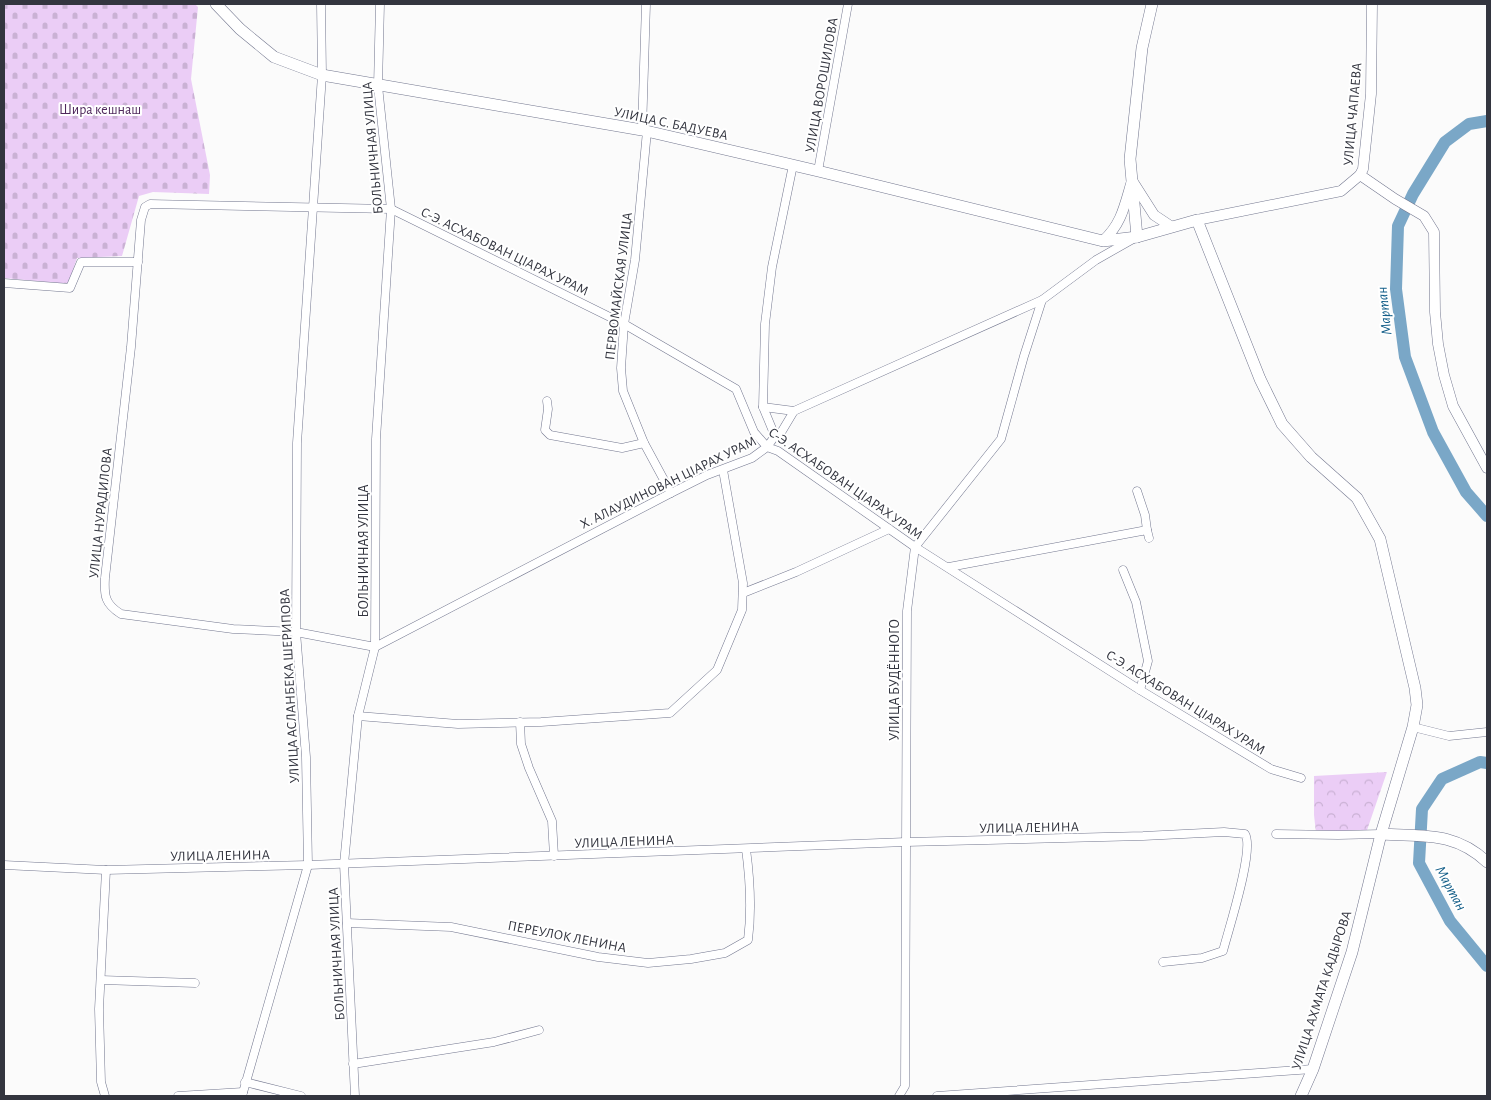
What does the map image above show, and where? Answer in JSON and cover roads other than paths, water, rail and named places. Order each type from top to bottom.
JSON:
[{"type":"main road","name":"УЛИЦА С. БАДУЕВА","points":[[216,4],[240,29],[274,57],[322,75],[645,131],[818,171],[1103,241],[1137,237],[1197,220]]},
{"type":"main road","points":[[1137,237],[1130,159],[1142,48],[1152,4]]},
{"type":"main road","name":"УЛИЦА АХМАТА КАДЫРОВА","points":[[1197,220],[1260,379],[1282,424],[1311,457],[1356,498],[1380,539],[1415,688],[1417,705],[1413,727],[1381,834],[1352,952],[1313,1069],[1300,1096]]},
{"type":"main road","points":[[1381,834],[1435,836],[1457,842],[1477,853],[1487,862]]},
{"type":"street","name":"УЛИЦА АСЛАНБЕКА ШЕРИПОВА","points":[[242,1094],[308,865],[306,757],[296,632],[297,443],[322,75],[321,4]]},
{"type":"street","name":"БОЛЬНИЧНАЯ УЛИЦА","points":[[355,1096],[344,864],[358,716],[375,647],[376,439],[391,209],[378,86],[380,4]]},
{"type":"street","name":"ПЕРВОМАЙСКАЯ УЛИЦА","points":[[646,4],[645,131],[635,260],[624,324],[620,368],[622,391],[644,442],[671,493]]},
{"type":"street","name":"УЛИЦА ВОРОШИЛОВА","points":[[818,171],[848,4]]},
{"type":"street","name":"УЛИЦА ЧАПАЕВА","points":[[1197,220],[1341,191],[1360,175],[1363,169],[1371,94],[1372,4]]},
{"type":"street","points":[[775,436],[764,407],[765,324],[772,267],[792,165]]},
{"type":"street","points":[[1360,175],[1424,216],[1434,232],[1434,312],[1444,376],[1453,406],[1487,468]]},
{"type":"street","points":[[1132,181],[1154,215],[1172,227]]},
{"type":"street","points":[[1103,241],[1114,231],[1120,220],[1132,181]]},
{"type":"street","name":"С-Э. АСХАБОВАН ЦIАРАХ УРАМ","points":[[138,262],[141,220],[145,207],[150,204],[391,209],[624,324],[736,389],[754,432],[767,447],[778,451],[915,547],[1140,690],[1271,769],[1301,778]]},
{"type":"street","points":[[764,407],[794,411],[1042,300],[1096,260],[1137,237]]},
{"type":"street","points":[[4,283],[70,288],[81,262],[138,262]]},
{"type":"street","name":"УЛИЦА НУРАДИЛОВА","points":[[138,262],[131,347],[105,578],[104,590],[106,601],[111,608],[121,614],[232,630],[296,632]]},
{"type":"street","points":[[915,547],[1001,440],[1024,356],[1042,300]]},
{"type":"street","points":[[547,401],[548,409],[545,430],[550,435],[622,448],[644,442]]},
{"type":"street","name":"Х. АЛАУДИНОВАН ЦIАРАХ УРАМ","points":[[375,647],[671,493],[752,458],[767,447],[775,436],[782,431],[794,411]]},
{"type":"street","points":[[358,716],[458,724],[670,713],[717,670],[742,610],[743,583],[723,470]]},
{"type":"street","points":[[949,568],[1148,534],[1145,515],[1137,491]]},
{"type":"street","points":[[743,593],[796,572],[889,529]]},
{"type":"street","name":"УЛИЦА БУДЁННОГО","points":[[899,1096],[904,1086],[906,611],[915,547]]},
{"type":"street","points":[[1123,570],[1136,602],[1148,661],[1140,690]]},
{"type":"street","points":[[296,632],[375,647]]},
{"type":"street","points":[[520,722],[521,744],[529,768],[552,821],[554,856]]},
{"type":"street","points":[[1413,727],[1449,736],[1487,732]]},
{"type":"street","name":"УЛИЦА ЛЕНИНА","points":[[4,865],[106,870],[308,865],[906,842],[1224,832],[1245,834],[1248,838],[1247,860],[1223,952],[1202,958],[1163,962]]},
{"type":"street","points":[[1276,834],[1381,834]]},
{"type":"street","name":"ПЕРЕУЛОК ЛЕНИНА","points":[[347,923],[451,927],[598,957],[648,963],[691,959],[725,952],[748,940],[751,890],[746,849]]},
{"type":"street","points":[[105,1096],[100,1082],[99,1009],[106,870]]},
{"type":"street","points":[[100,980],[195,983]]},
{"type":"street","points":[[353,1064],[494,1042],[538,1030]]},
{"type":"street","points":[[937,1096],[977,1095],[1313,1069]]},
{"type":"street","points":[[245,1082],[301,1096]]},
{"type":"street","points":[[178,1096],[242,1094]]},
{"type":"waterway","name":"Мартан","points":[[1487,121],[1469,124],[1445,142],[1413,194],[1398,226],[1396,289],[1405,357],[1433,432],[1466,492],[1487,516]]},
{"type":"waterway","name":"Мартан","points":[[1487,763],[1480,762],[1442,779],[1422,809],[1419,863],[1450,921],[1487,966]]},
{"type":"park label","name":"Шира кешнаш","points":[[100,109]]}]
